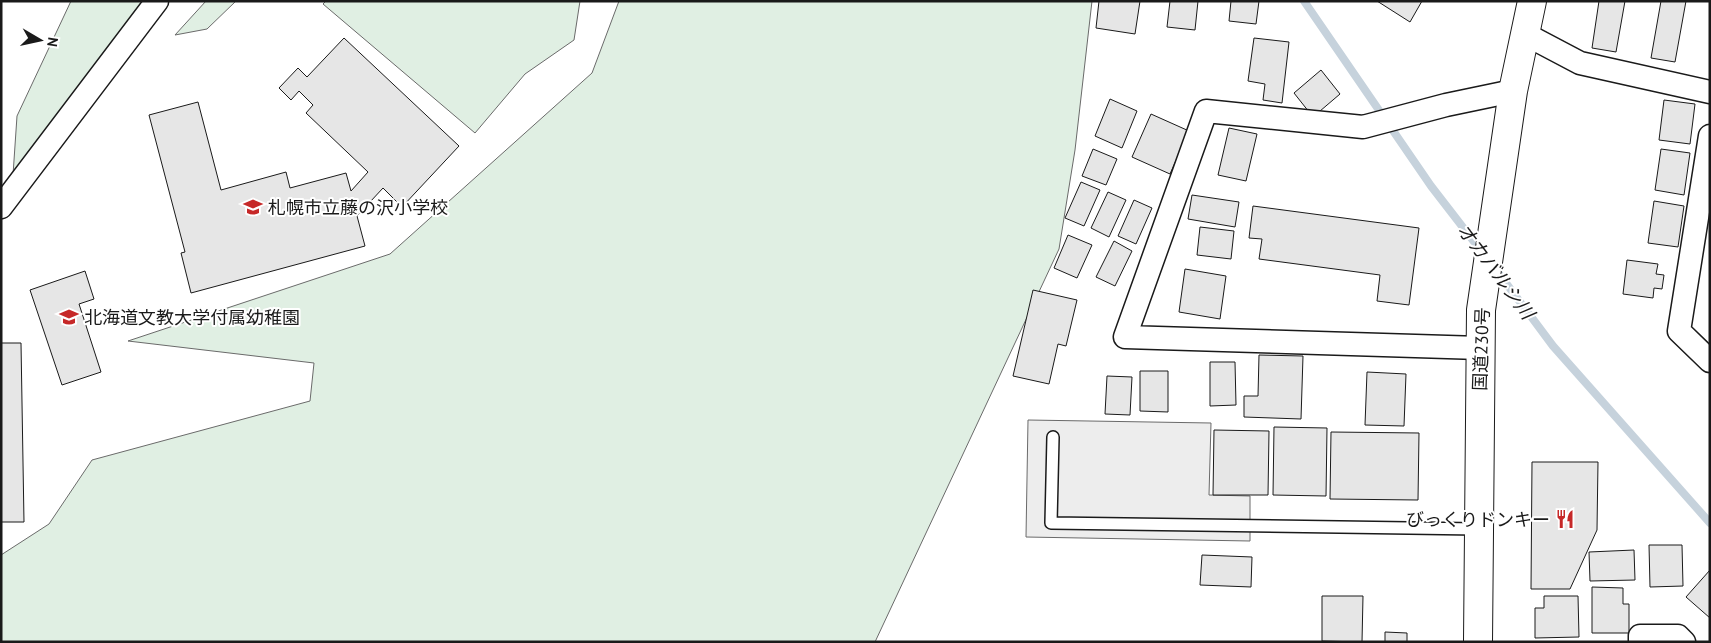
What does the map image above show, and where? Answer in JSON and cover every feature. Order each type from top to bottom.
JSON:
[{"type":"highway","name":"国道230号","points":[[1478,642],[1481,310],[1513,91],[1532,1]]},
{"type":"street","points":[[1,207],[157,1]]},
{"type":"street","points":[[1525,34],[1580,63],[1710,92]]},
{"type":"street","points":[[1480,348],[1125,337],[1206,111],[1363,127],[1446,104],[1513,91]]},
{"type":"street","points":[[1710,136],[1679,331],[1710,360]]},
{"type":"street","points":[[1640,642],[1640,636],[1678,636],[1684,642]]},
{"type":"lane","points":[[1053,437],[1050,523],[1478,529]]},
{"type":"green space","points":[[71,1],[143,1],[13,175],[17,116]]},
{"type":"green space","points":[[206,1],[236,1],[207,29],[175,35]]},
{"type":"green space","points":[[326,1],[580,1],[574,40],[525,74],[475,133],[323,4]]},
{"type":"green space","points":[[619,1],[1092,1],[1075,150],[1059,249],[875,642],[1,642],[1,555],[49,524],[92,460],[310,401],[314,363],[128,341],[390,254],[592,73]]},
{"type":"shaded area","points":[[1028,420],[1211,423],[1209,495],[1250,496],[1250,541],[1026,537]]},
{"type":"building","points":[[1099,1],[1140,1],[1135,34],[1096,28]]},
{"type":"building","points":[[1170,1],[1198,1],[1195,30],[1167,27]]},
{"type":"building","points":[[1231,1],[1259,1],[1256,24],[1229,21]]},
{"type":"building","points":[[1377,1],[1422,1],[1410,22]]},
{"type":"building","points":[[1599,1],[1625,1],[1616,52],[1592,48]]},
{"type":"building","points":[[1661,1],[1686,1],[1675,62],[1651,58]]},
{"type":"building","points":[[344,38],[459,146],[402,207],[383,188],[357,216],[365,246],[191,293],[181,253],[185,252],[149,115],[198,102],[221,190],[286,172],[290,188],[346,173],[351,191],[368,172],[306,113],[313,105],[299,91],[291,100],[279,88],[298,68],[307,77]]},
{"type":"building","points":[[1254,38],[1289,42],[1282,103],[1263,100],[1265,84],[1248,81]]},
{"type":"building","points":[[1321,70],[1340,94],[1313,117],[1294,93]]},
{"type":"building","points":[[1110,99],[1137,111],[1122,148],[1095,136]]},
{"type":"building","points":[[1664,100],[1695,104],[1690,144],[1659,140]]},
{"type":"building","points":[[1151,114],[1189,131],[1170,174],[1132,157]]},
{"type":"building","points":[[1229,128],[1257,134],[1246,181],[1218,175]]},
{"type":"building","points":[[1093,149],[1117,159],[1106,185],[1082,176]]},
{"type":"building","points":[[1661,149],[1690,153],[1684,195],[1655,190]]},
{"type":"building","points":[[1081,182],[1100,190],[1084,226],[1065,218]]},
{"type":"building","points":[[1108,192],[1126,200],[1109,237],[1091,228]]},
{"type":"building","points":[[1192,195],[1239,202],[1235,227],[1188,219]]},
{"type":"building","points":[[1134,200],[1152,208],[1136,244],[1118,236]]},
{"type":"building","points":[[1654,201],[1684,206],[1678,247],[1648,243]]},
{"type":"building","points":[[1253,206],[1419,228],[1409,305],[1377,301],[1380,275],[1259,259],[1262,239],[1249,238]]},
{"type":"building","points":[[1200,227],[1234,231],[1231,259],[1197,255]]},
{"type":"building","points":[[1068,235],[1092,245],[1077,278],[1054,268]]},
{"type":"building","points":[[1114,241],[1132,251],[1115,286],[1096,277]]},
{"type":"building","points":[[1627,260],[1658,264],[1656,274],[1664,275],[1662,289],[1654,288],[1653,298],[1623,294]]},
{"type":"building","points":[[1185,269],[1226,276],[1220,319],[1179,312]]},
{"type":"building","points":[[85,271],[94,299],[79,304],[101,372],[62,385],[30,290]]},
{"type":"building","points":[[1033,290],[1077,300],[1066,346],[1058,344],[1049,384],[1013,376]]},
{"type":"building","points":[[1,343],[21,343],[24,522],[1,522]]},
{"type":"building","points":[[1259,355],[1303,356],[1301,419],[1244,417],[1244,396],[1258,396]]},
{"type":"building","points":[[1210,362],[1235,362],[1236,405],[1210,406]]},
{"type":"building","points":[[1140,371],[1168,371],[1168,412],[1140,411]]},
{"type":"building","points":[[1367,372],[1406,374],[1404,426],[1365,425]]},
{"type":"building","points":[[1107,376],[1132,377],[1130,415],[1105,414]]},
{"type":"building","points":[[1274,427],[1327,428],[1326,496],[1273,495]]},
{"type":"building","points":[[1214,430],[1269,431],[1268,495],[1213,495]]},
{"type":"building","points":[[1331,432],[1419,433],[1418,500],[1330,499]]},
{"type":"building","points":[[1532,462],[1598,462],[1597,530],[1570,589],[1531,589]]},
{"type":"building","points":[[1649,545],[1682,545],[1683,586],[1650,587]]},
{"type":"building","points":[[1634,550],[1635,580],[1590,581],[1589,552]]},
{"type":"building","points":[[1202,555],[1252,557],[1251,587],[1200,585]]},
{"type":"building","points":[[1710,570],[1710,618],[1686,597]]},
{"type":"building","points":[[1592,587],[1623,588],[1623,604],[1629,604],[1629,633],[1592,633]]},
{"type":"building","points":[[1322,596],[1363,596],[1362,642],[1322,641]]},
{"type":"building","points":[[1544,596],[1578,596],[1579,637],[1535,638],[1535,608],[1544,608]]},
{"type":"building","points":[[1385,632],[1407,633],[1407,642],[1385,642]]},
{"type":"waterway","name":"オカバルシ川","points":[[1304,1],[1431,186],[1482,252]]},
{"type":"waterway","name":"オカバルシ川","points":[[1494,267],[1553,346],[1710,523]]},
{"type":"place","name":"札幌市立藤の沢小学校","points":[[253,207]]},
{"type":"place","name":"北海道文教大学付属幼稚園","points":[[69,317]]},
{"type":"place","name":"びっくりドンキー","points":[[1565,519]]}]
